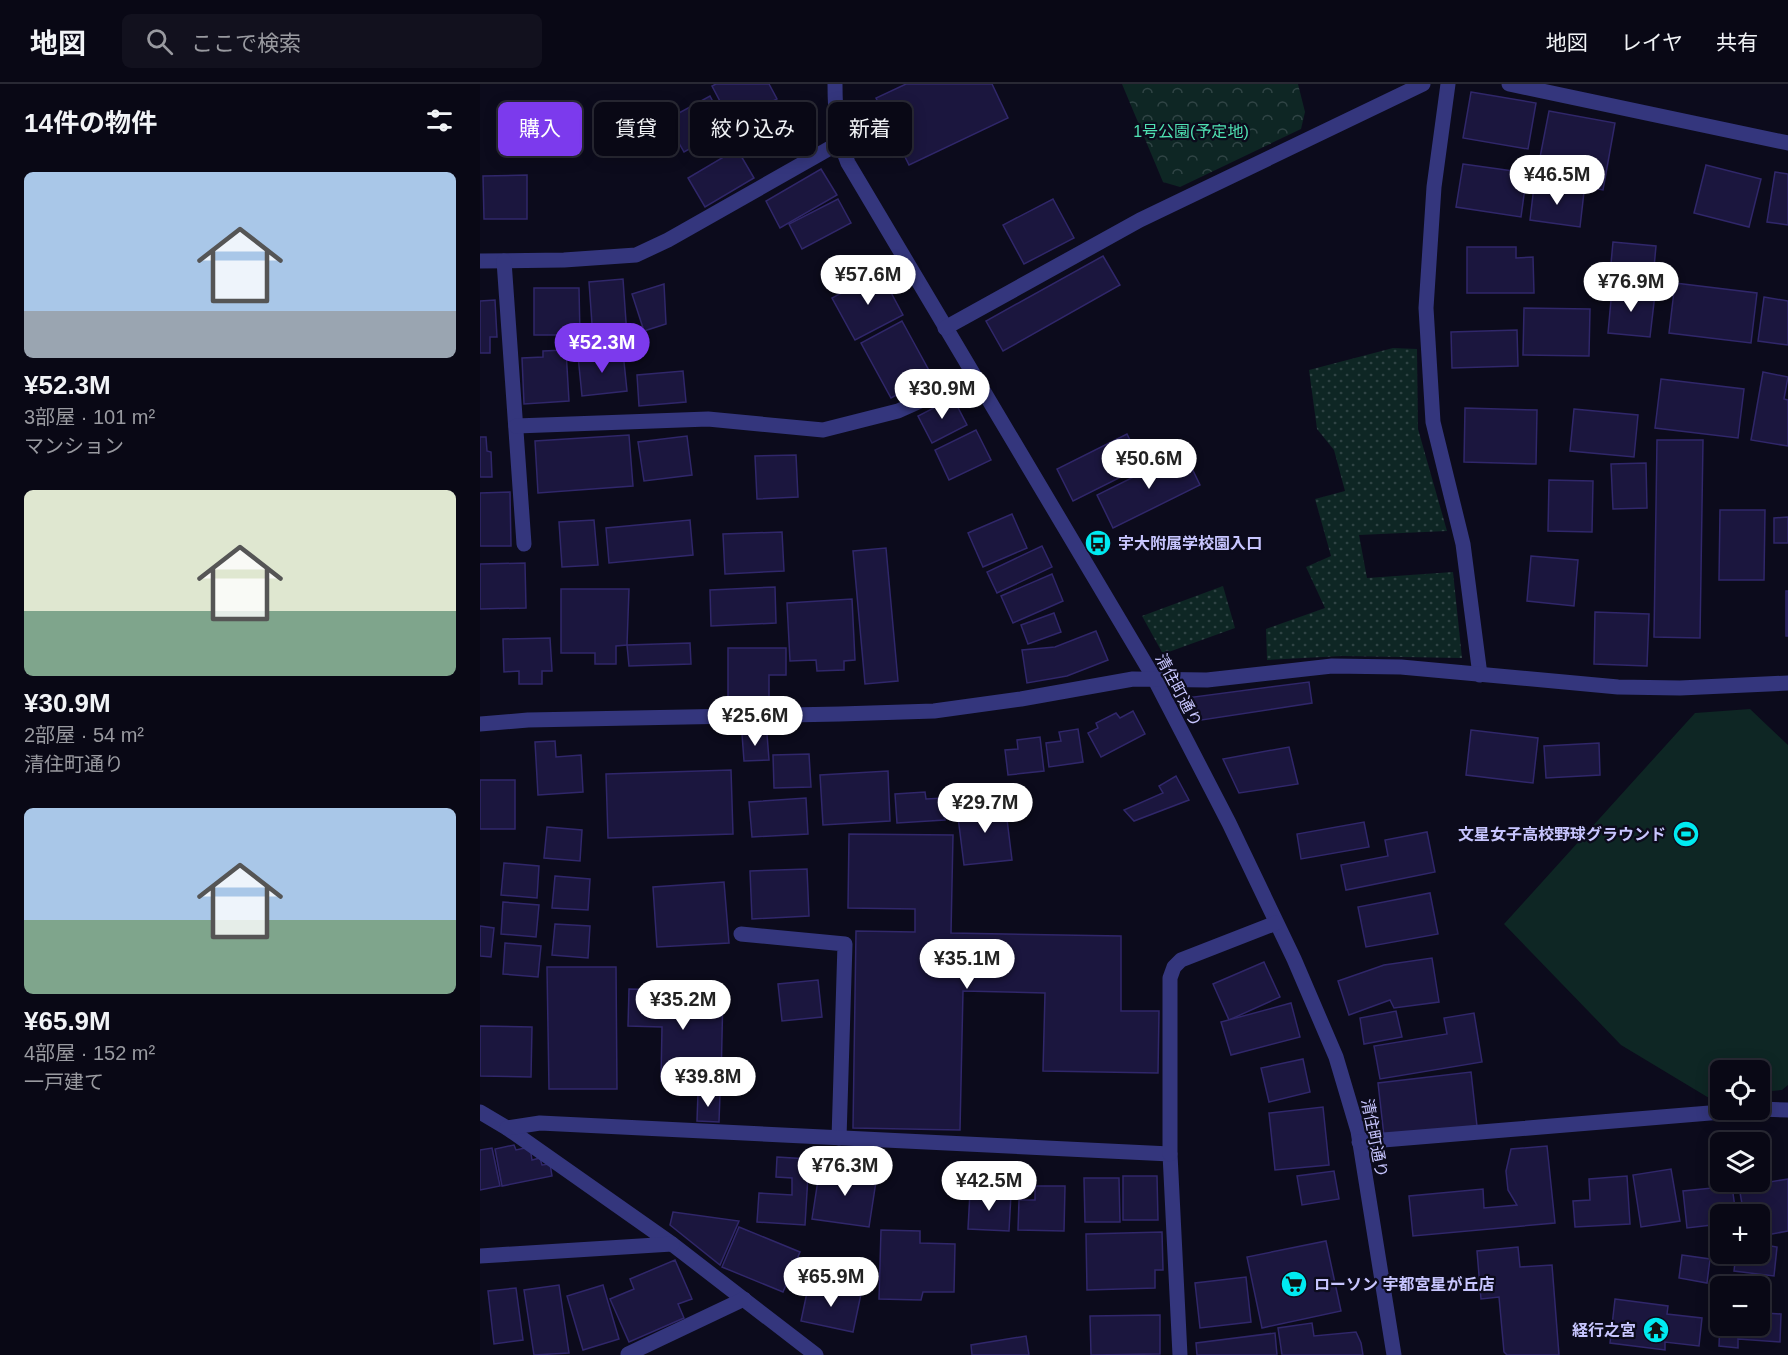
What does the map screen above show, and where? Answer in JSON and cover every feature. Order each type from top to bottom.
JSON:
[{"type":"street","name":"清住町通り","points":[[835,84],[835,102]]},
{"type":"street","points":[[945,328],[1140,220],[1424,84]]},
{"type":"street","points":[[1448,84],[1434,187],[1426,320],[1433,422],[1463,544],[1480,675]]},
{"type":"street","points":[[1509,84],[1788,143]]},
{"type":"street","points":[[480,261],[564,260],[636,255],[668,240],[828,149]]},
{"type":"street","name":"清住町通り","points":[[845,156],[858,182],[1154,678],[1229,823],[1307,988],[1336,1057],[1348,1095],[1359,1143],[1394,1355]]},
{"type":"street","points":[[504,261],[524,544]]},
{"type":"street","points":[[516,426],[708,419],[823,430],[898,411],[974,377]]},
{"type":"street","points":[[480,724],[528,720],[934,711],[1021,699],[1114,682],[1154,678],[1207,680],[1288,670],[1368,666],[1618,687],[1680,688],[1788,683]]},
{"type":"street","points":[[1180,1355],[1170,1154],[1170,978],[1174,967],[1181,960],[1276,923]]},
{"type":"street","points":[[741,934],[845,944],[839,1138]]},
{"type":"street","points":[[1770,1109],[1788,1110]]},
{"type":"street","points":[[480,1112],[507,1128],[672,1244],[816,1355]]},
{"type":"street","points":[[1359,1143],[1710,1113]]},
{"type":"street","points":[[507,1128],[540,1123],[1170,1154]]},
{"type":"street","points":[[480,1256],[672,1244]]},
{"type":"street","points":[[628,1354],[744,1299]]},
{"type":"green space","name":"1号公園(予定地)","points":[[1122,84],[1298,84],[1305,112],[1301,129],[1180,187],[1163,182]]},
{"type":"green space","points":[[1393,348],[1417,349],[1418,429],[1447,531],[1359,535],[1367,578],[1453,572],[1462,658],[1342,656],[1267,660],[1266,629],[1325,608],[1306,567],[1331,556],[1315,499],[1345,491],[1334,450],[1317,429],[1309,370]]},
{"type":"green space","points":[[1223,586],[1235,628],[1163,654],[1142,616]]},
{"type":"green space","name":"文星女子高校野球グラウンド","points":[[1750,709],[1788,745],[1788,1085],[1782,1090],[1770,1091],[1770,1060],[1710,1060],[1709,1098],[1621,1045],[1504,924],[1695,713]]},
{"type":"building","points":[[716,84],[769,84],[777,99],[771,102],[720,102],[712,86]]},
{"type":"building","points":[[906,84],[992,84],[1008,118],[909,165],[905,156],[912,156],[912,102],[878,102],[876,98]]},
{"type":"building","points":[[1471,92],[1536,103],[1528,149],[1463,138]]},
{"type":"building","points":[[710,96],[713,102],[699,102]]},
{"type":"building","points":[[690,107],[690,149],[684,152],[678,141],[678,113]]},
{"type":"building","points":[[1549,111],[1615,123],[1603,190],[1536,178]]},
{"type":"building","points":[[725,156],[741,156],[754,178],[705,207],[688,178]]},
{"type":"building","points":[[1463,164],[1527,173],[1521,217],[1456,207]]},
{"type":"building","points":[[1706,165],[1761,179],[1749,227],[1694,213]]},
{"type":"building","points":[[821,169],[837,195],[780,228],[766,201]]},
{"type":"building","points":[[1775,172],[1788,174],[1788,225],[1767,222]]},
{"type":"building","points":[[527,175],[527,219],[484,219],[483,176]]},
{"type":"building","points":[[1534,186],[1584,192],[1580,227],[1530,220]]},
{"type":"building","points":[[838,199],[851,223],[802,249],[789,224]]},
{"type":"building","points":[[1053,199],[1074,238],[1024,264],[1003,225]]},
{"type":"building","points":[[1613,242],[1656,246],[1652,289],[1609,285]]},
{"type":"building","points":[[1467,247],[1516,247],[1516,258],[1533,257],[1534,293],[1467,293]]},
{"type":"building","points":[[1103,256],[1120,285],[1003,351],[986,321]]},
{"type":"building","points":[[880,272],[903,315],[855,340],[832,298]]},
{"type":"building","points":[[623,279],[627,336],[593,338],[589,282]]},
{"type":"building","points":[[1675,283],[1757,293],[1751,343],[1669,333]]},
{"type":"building","points":[[664,284],[666,324],[644,331],[632,294]]},
{"type":"building","points":[[534,288],[579,288],[580,335],[534,335]]},
{"type":"building","points":[[1612,289],[1655,294],[1650,337],[1608,333]]},
{"type":"building","points":[[1764,297],[1788,301],[1788,345],[1758,341]]},
{"type":"building","points":[[495,300],[497,337],[490,337],[490,353],[480,353],[480,301]]},
{"type":"building","points":[[1524,308],[1590,309],[1589,356],[1523,355]]},
{"type":"building","points":[[902,321],[932,376],[891,398],[861,343]]},
{"type":"building","points":[[1517,330],[1518,366],[1452,368],[1451,332]]},
{"type":"building","points":[[566,350],[569,401],[524,404],[522,358],[543,357],[543,351]]},
{"type":"building","points":[[623,352],[627,391],[582,396],[578,356]]},
{"type":"building","points":[[683,371],[686,402],[639,406],[637,375]]},
{"type":"building","points":[[1763,372],[1788,377],[1784,399],[1788,400],[1788,446],[1751,440]]},
{"type":"building","points":[[1661,379],[1744,389],[1738,438],[1655,428]]},
{"type":"building","points":[[953,398],[967,425],[932,443],[918,416]]},
{"type":"building","points":[[1465,408],[1537,410],[1536,464],[1464,462]]},
{"type":"building","points":[[1574,409],[1638,415],[1634,457],[1570,451]]},
{"type":"building","points":[[976,430],[991,460],[949,480],[935,450]]},
{"type":"building","points":[[1127,434],[1143,466],[1073,501],[1057,469]]},
{"type":"building","points":[[629,435],[633,486],[538,493],[535,441]]},
{"type":"building","points":[[687,436],[692,475],[644,481],[638,442]]},
{"type":"building","points":[[480,437],[486,437],[487,451],[491,452],[492,477],[480,477]]},
{"type":"building","points":[[1657,440],[1703,440],[1700,638],[1654,637]]},
{"type":"building","points":[[1184,452],[1200,485],[1113,528],[1097,495]]},
{"type":"building","points":[[796,455],[798,497],[757,499],[755,456]]},
{"type":"building","points":[[1646,463],[1647,508],[1613,509],[1611,464]]},
{"type":"building","points":[[1549,480],[1593,481],[1592,532],[1548,531]]},
{"type":"building","points":[[510,492],[511,546],[480,546],[480,493]]},
{"type":"building","points":[[1720,510],[1765,510],[1764,580],[1719,580]]},
{"type":"building","points":[[1012,514],[1027,548],[983,567],[968,533]]},
{"type":"building","points":[[1788,517],[1788,543],[1774,543],[1774,518]]},
{"type":"building","points":[[594,520],[598,565],[562,567],[559,522]]},
{"type":"building","points":[[690,520],[693,555],[609,563],[606,528]]},
{"type":"building","points":[[782,532],[784,571],[725,574],[723,534]]},
{"type":"building","points":[[1042,546],[1052,567],[997,593],[987,572]]},
{"type":"building","points":[[886,548],[898,681],[865,684],[853,551]]},
{"type":"building","points":[[1531,556],[1578,560],[1574,606],[1527,601]]},
{"type":"building","points":[[525,563],[526,608],[480,609],[480,564]]},
{"type":"building","points":[[1052,574],[1063,601],[1013,623],[1001,596]]},
{"type":"building","points":[[775,587],[776,623],[711,626],[710,590]]},
{"type":"building","points":[[561,589],[629,589],[627,645],[616,646],[616,664],[595,664],[595,653],[561,653]]},
{"type":"building","points":[[1786,591],[1788,591],[1788,636],[1786,636]]},
{"type":"building","points":[[852,599],[855,660],[844,661],[844,670],[817,671],[816,660],[790,661],[787,603]]},
{"type":"building","points":[[1595,612],[1649,614],[1647,666],[1594,664]]},
{"type":"building","points":[[1054,613],[1061,632],[1028,644],[1021,625]]},
{"type":"building","points":[[1096,631],[1108,660],[1067,676],[1027,683],[1022,650],[1055,647]]},
{"type":"building","points":[[550,638],[552,671],[542,671],[542,684],[519,684],[519,671],[504,672],[503,639]]},
{"type":"building","points":[[690,643],[691,664],[629,666],[627,645]]},
{"type":"building","points":[[728,648],[786,648],[786,675],[769,675],[769,700],[728,700]]},
{"type":"building","points":[[1309,682],[1312,703],[1195,721],[1186,698]]},
{"type":"building","points":[[1133,711],[1145,734],[1101,757],[1088,733],[1098,728],[1096,723],[1116,713],[1120,718]]},
{"type":"building","points":[[1078,729],[1083,762],[1049,767],[1046,743],[1061,741],[1059,732]]},
{"type":"building","points":[[1471,730],[1538,738],[1533,783],[1466,775]]},
{"type":"building","points":[[742,734],[767,734],[769,760],[744,761]]},
{"type":"building","points":[[1040,737],[1044,771],[1008,775],[1005,750],[1018,749],[1017,740]]},
{"type":"building","points":[[555,741],[556,757],[581,755],[583,792],[538,795],[535,742]]},
{"type":"building","points":[[1599,743],[1600,775],[1546,778],[1544,746]]},
{"type":"building","points":[[1289,747],[1298,784],[1239,793],[1223,759]]},
{"type":"building","points":[[809,754],[811,787],[774,788],[773,755]]},
{"type":"building","points":[[731,770],[733,834],[608,838],[606,774]]},
{"type":"building","points":[[888,771],[890,821],[823,825],[820,775]]},
{"type":"building","points":[[1176,776],[1189,800],[1134,821],[1124,810],[1163,793],[1159,786]]},
{"type":"building","points":[[480,780],[515,780],[515,829],[480,829]]},
{"type":"building","points":[[925,792],[926,799],[944,798],[945,820],[897,823],[895,794]]},
{"type":"building","points":[[806,798],[808,834],[752,837],[749,802]]},
{"type":"building","points":[[1005,803],[1012,860],[964,865],[957,809]]},
{"type":"building","points":[[1364,822],[1369,847],[1301,859],[1297,834]]},
{"type":"building","points":[[547,827],[582,830],[580,861],[544,858]]},
{"type":"building","points":[[1427,832],[1435,872],[1346,890],[1341,865],[1388,856],[1385,840]]},
{"type":"building","points":[[849,834],[953,835],[951,933],[1121,936],[1121,1011],[1159,1011],[1158,1073],[1043,1071],[1045,993],[963,991],[960,1130],[853,1128],[856,931],[915,932],[915,909],[848,908]]},
{"type":"building","points":[[504,863],[539,866],[537,898],[501,895]]},
{"type":"building","points":[[807,869],[809,916],[752,919],[750,871]]},
{"type":"building","points":[[555,876],[590,879],[588,910],[552,908]]},
{"type":"building","points":[[724,882],[729,943],[657,947],[653,887]]},
{"type":"building","points":[[1430,893],[1438,934],[1366,947],[1358,907]]},
{"type":"building","points":[[503,902],[539,905],[536,937],[501,934]]},
{"type":"building","points":[[555,924],[590,926],[588,958],[552,955]]},
{"type":"building","points":[[480,926],[494,928],[491,957],[480,956]]},
{"type":"building","points":[[505,943],[541,946],[538,977],[503,974]]},
{"type":"building","points":[[1432,958],[1439,1002],[1394,1008],[1390,1000],[1349,1015],[1338,981],[1384,965]]},
{"type":"building","points":[[1264,962],[1280,997],[1229,1020],[1213,984]]},
{"type":"building","points":[[547,967],[616,967],[617,1089],[549,1089]]},
{"type":"building","points":[[818,980],[822,1017],[782,1021],[778,984]]},
{"type":"building","points":[[629,989],[723,991],[721,1082],[661,1081],[662,1027],[628,1026]]},
{"type":"building","points":[[1291,1003],[1300,1037],[1231,1055],[1221,1022]]},
{"type":"building","points":[[1396,1011],[1402,1037],[1364,1044],[1360,1018]]},
{"type":"building","points":[[1474,1013],[1482,1062],[1380,1079],[1374,1046],[1447,1034],[1444,1018]]},
{"type":"building","points":[[480,1026],[532,1027],[531,1077],[480,1076]]},
{"type":"building","points":[[1303,1059],[1310,1092],[1269,1102],[1261,1068]]},
{"type":"building","points":[[1471,1072],[1477,1126],[1384,1136],[1378,1083]]},
{"type":"building","points":[[698,1093],[720,1094],[719,1122],[697,1121]]},
{"type":"building","points":[[1323,1107],[1329,1165],[1275,1170],[1269,1113]]},
{"type":"building","points":[[514,1145],[516,1150],[530,1147],[532,1160],[540,1158],[542,1165],[550,1164],[552,1176],[502,1186],[495,1149]]},
{"type":"building","points":[[1547,1146],[1555,1223],[1413,1236],[1409,1196],[1483,1189],[1484,1208],[1517,1205],[1508,1190],[1506,1171],[1511,1149]]},
{"type":"building","points":[[492,1148],[500,1186],[480,1190],[480,1150]]},
{"type":"building","points":[[777,1157],[809,1159],[805,1225],[757,1222],[759,1193],[792,1195],[792,1178],[776,1177]]},
{"type":"building","points":[[820,1167],[877,1175],[869,1227],[812,1219]]},
{"type":"building","points":[[1671,1169],[1680,1221],[1641,1227],[1633,1175]]},
{"type":"building","points":[[1334,1171],[1339,1199],[1302,1205],[1297,1176]]},
{"type":"building","points":[[1123,1176],[1157,1176],[1158,1220],[1123,1220]]},
{"type":"building","points":[[1627,1176],[1630,1224],[1575,1227],[1573,1201],[1590,1200],[1589,1179]]},
{"type":"building","points":[[1084,1178],[1119,1178],[1120,1222],[1085,1222]]},
{"type":"building","points":[[1788,1179],[1788,1231],[1770,1234],[1770,1204],[1742,1204],[1740,1192],[1770,1192],[1770,1182]]},
{"type":"building","points":[[1035,1186],[1065,1186],[1064,1231],[1018,1230],[1019,1200],[1035,1200]]},
{"type":"building","points":[[1710,1188],[1710,1192],[1733,1192],[1734,1204],[1710,1204],[1710,1225],[1687,1228],[1683,1191]]},
{"type":"building","points":[[970,1192],[1011,1194],[1009,1231],[968,1229]]},
{"type":"building","points":[[673,1212],[739,1221],[720,1265],[670,1225]]},
{"type":"building","points":[[739,1227],[800,1252],[783,1292],[722,1267]]},
{"type":"building","points":[[881,1230],[920,1231],[920,1243],[955,1244],[954,1292],[923,1292],[921,1300],[879,1299]]},
{"type":"building","points":[[1162,1232],[1163,1270],[1155,1270],[1155,1288],[1087,1290],[1086,1234]]},
{"type":"building","name":"ローソン 宇都宮星が丘店","points":[[1326,1241],[1341,1311],[1262,1328],[1247,1257]]},
{"type":"building","points":[[1770,1246],[1777,1247],[1774,1276],[1734,1271],[1735,1264],[1770,1264]]},
{"type":"building","points":[[1518,1247],[1520,1267],[1552,1265],[1559,1355],[1507,1355],[1504,1352],[1499,1297],[1481,1299],[1477,1251]]},
{"type":"building","points":[[1682,1255],[1710,1259],[1707,1283],[1679,1278]]},
{"type":"building","points":[[675,1260],[692,1299],[678,1304],[684,1318],[629,1342],[610,1299],[634,1289],[630,1279]]},
{"type":"building","points":[[1246,1277],[1251,1322],[1200,1328],[1195,1283]]},
{"type":"building","points":[[809,1283],[861,1294],[853,1332],[801,1321]]},
{"type":"building","points":[[559,1285],[569,1353],[534,1355],[524,1290]]},
{"type":"building","points":[[603,1285],[619,1339],[583,1350],[567,1296]]},
{"type":"building","points":[[516,1288],[523,1340],[494,1344],[488,1291]]},
{"type":"building","name":"経行之宮","points":[[1615,1299],[1668,1306],[1667,1314],[1702,1318],[1699,1346],[1665,1342],[1665,1350],[1610,1343]]},
{"type":"building","points":[[1770,1313],[1781,1314],[1780,1342],[1738,1339],[1738,1348],[1719,1346],[1719,1336],[1770,1336]]},
{"type":"building","points":[[1160,1315],[1160,1354],[1091,1355],[1090,1316]]},
{"type":"building","points":[[1312,1323],[1314,1336],[1356,1332],[1363,1355],[1282,1355],[1278,1328]]},
{"type":"building","points":[[1275,1333],[1277,1355],[1197,1355],[1196,1343]]},
{"type":"building","points":[[1026,1336],[1029,1355],[972,1355],[971,1345]]},
{"type":"place","name":"宇大附属学校園入口","points":[[1098,543]]},
{"type":"place","name":"文星女子高校野球グラウンド","points":[[1686,834]]},
{"type":"place","name":"ローソン 宇都宮星が丘店","points":[[1294,1284]]},
{"type":"place","name":"経行之宮","points":[[1656,1330]]}]
